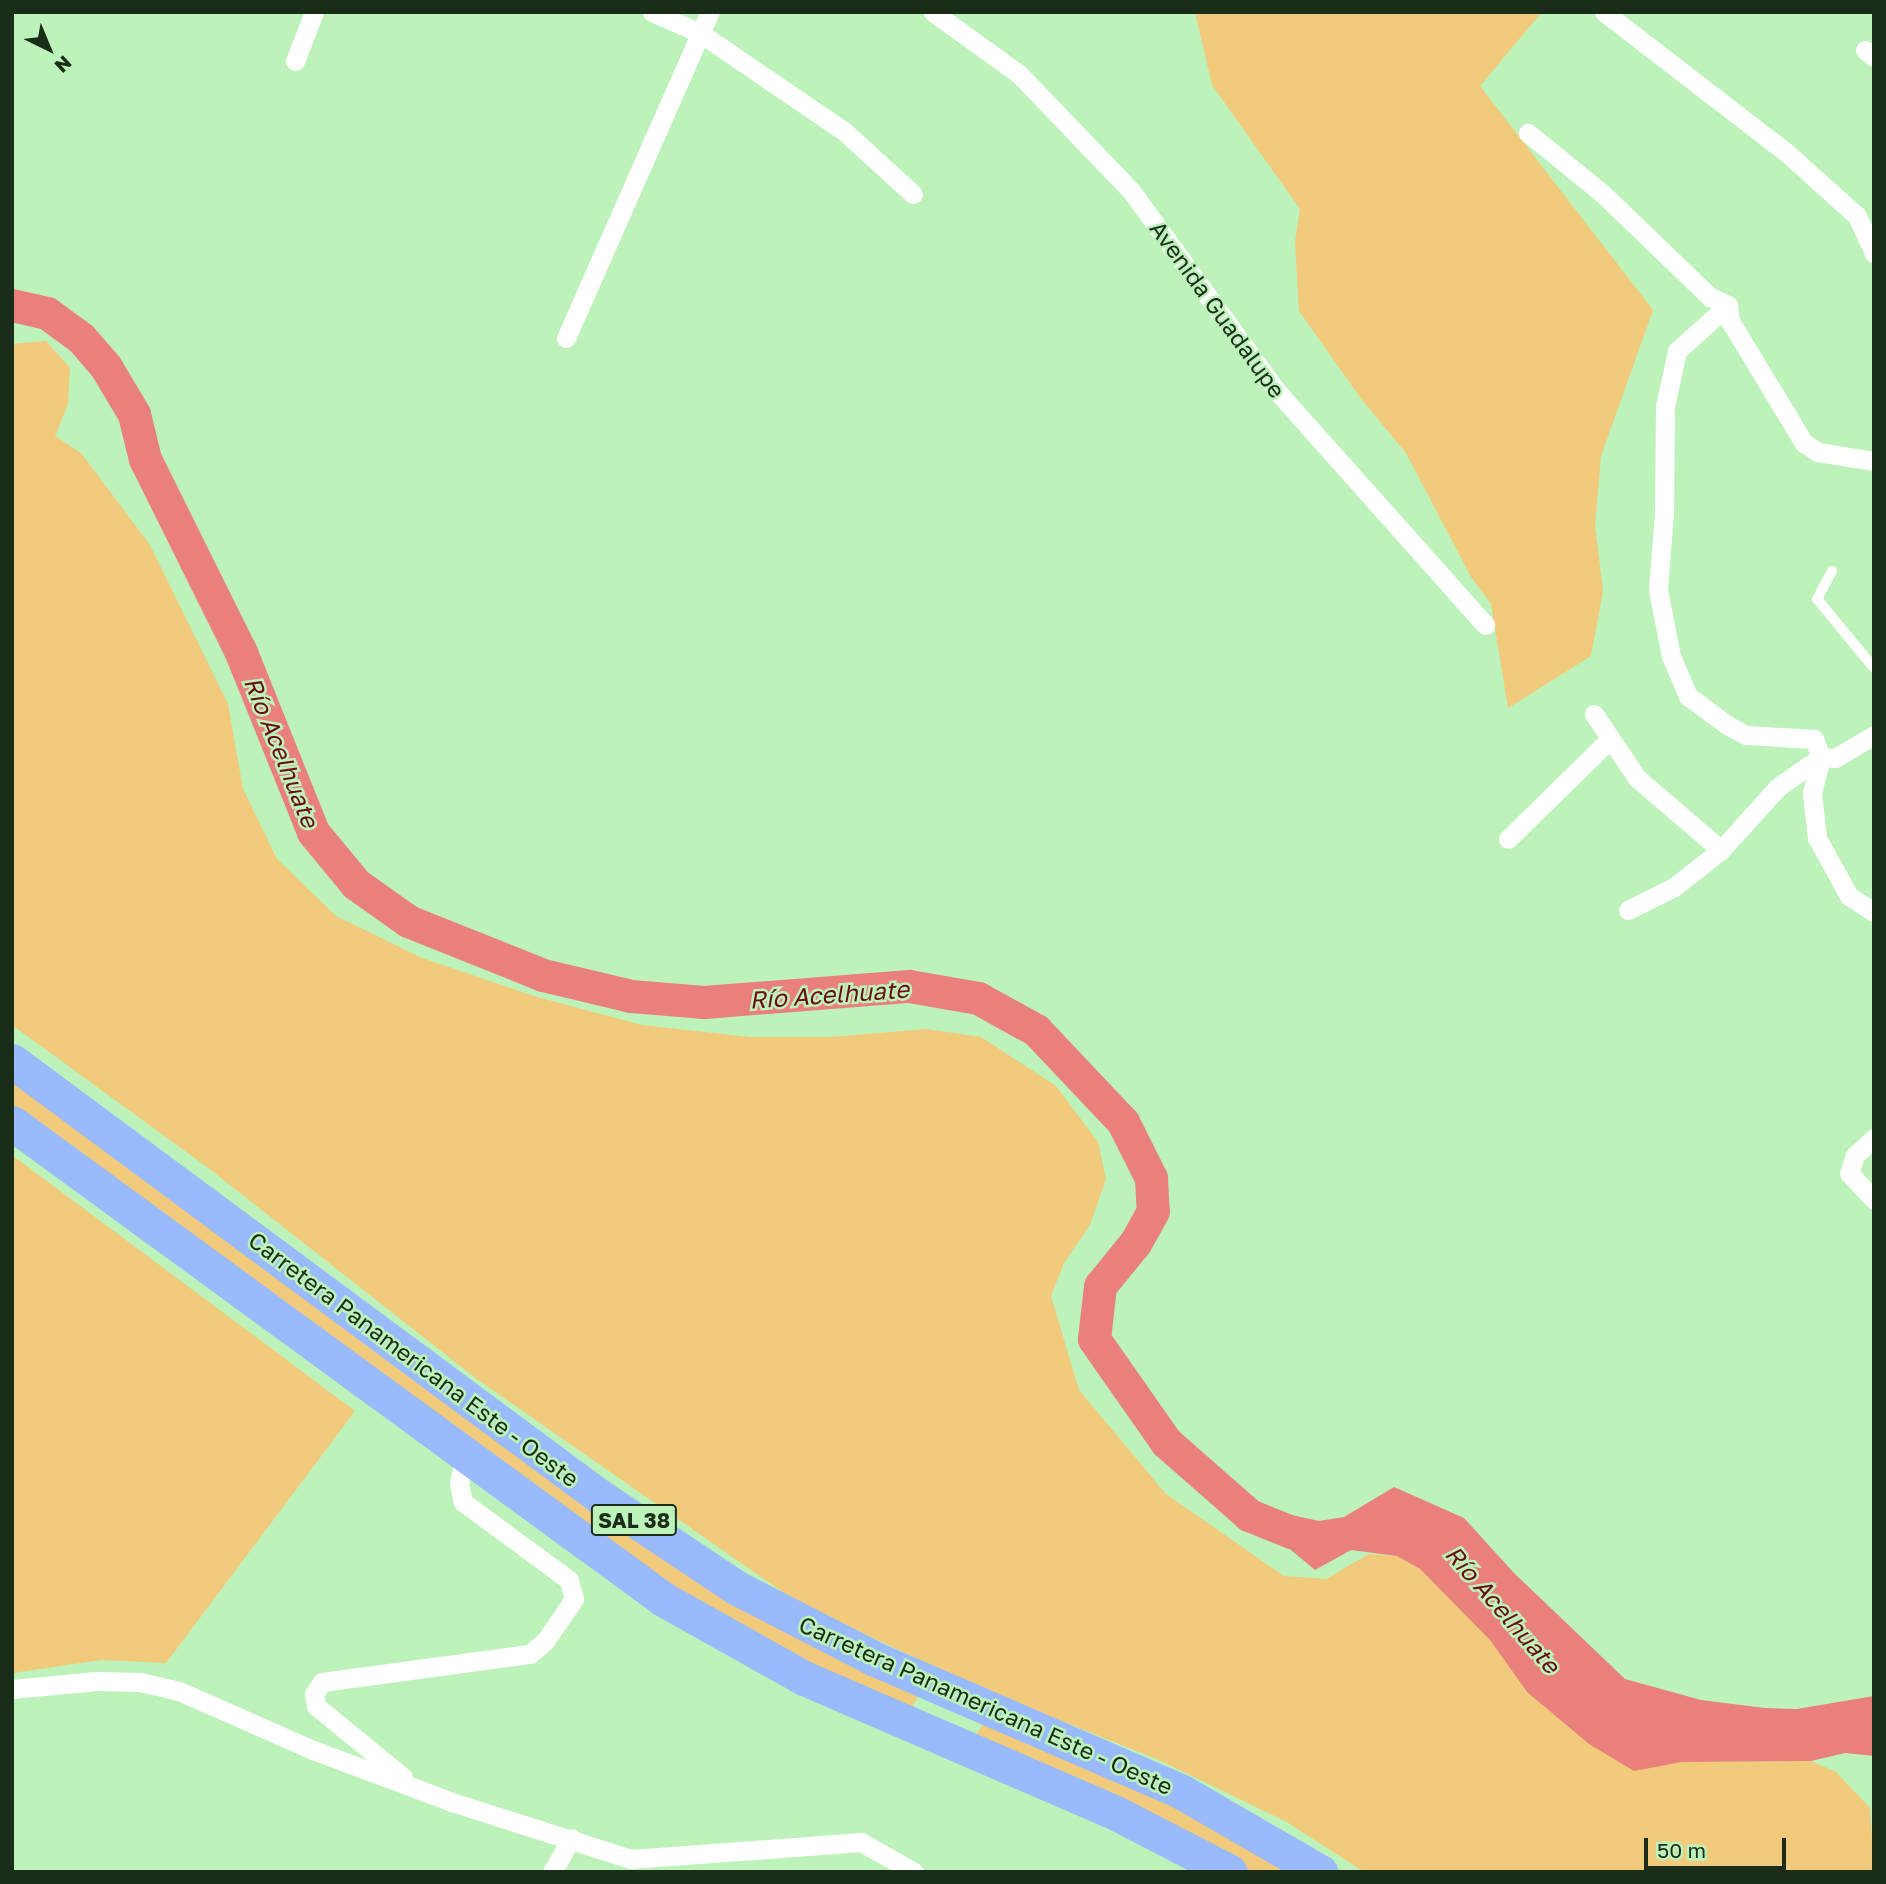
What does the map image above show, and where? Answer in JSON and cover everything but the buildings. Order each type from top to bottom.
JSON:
[{"type":"highway","name":"Carretera Panamericana Este - Oeste","points":[[12,1061],[672,1548],[807,1627],[922,1680],[1182,1792],[1320,1872]]},
{"type":"highway","name":"Carretera Panamericana Este - Oeste","points":[[12,1122],[464,1458],[711,1628],[804,1678],[1116,1813],[1230,1872]]},
{"type":"highway","points":[[907,1724],[923,1713],[927,1703],[922,1680]]},
{"type":"highway","points":[[977,1754],[967,1742],[967,1724],[981,1711],[997,1711]]},
{"type":"street","points":[[295,61],[314,12]]},
{"type":"street","points":[[652,12],[700,33],[845,132],[913,194]]},
{"type":"street","points":[[566,338],[709,12]]},
{"type":"street","name":"Avenida Guadalupe","points":[[933,12],[1018,74],[1132,192],[1275,389],[1485,625]]},
{"type":"street","points":[[1604,12],[1787,153],[1857,216],[1874,253]]},
{"type":"street","points":[[1528,134],[1603,194],[1710,298],[1728,305]]},
{"type":"street","points":[[1728,305],[1730,321],[1804,443],[1818,452],[1874,461]]},
{"type":"street","points":[[1728,305],[1677,351],[1665,406],[1664,513],[1658,590],[1671,656],[1688,696],[1746,735],[1814,739],[1821,757],[1812,793],[1817,838],[1849,896],[1874,912]]},
{"type":"street","points":[[1594,713],[1609,740],[1637,778],[1721,850]]},
{"type":"street","points":[[1628,910],[1674,887],[1721,850],[1778,787],[1821,757],[1835,758],[1874,735]]},
{"type":"street","points":[[1508,839],[1609,740]]},
{"type":"street","points":[[1874,1138],[1855,1155],[1849,1173],[1874,1200]]},
{"type":"street","points":[[417,1788],[324,1716],[316,1706],[314,1694],[321,1682],[530,1654],[546,1640],[574,1600],[569,1580],[463,1502],[459,1483],[464,1458]]},
{"type":"street","points":[[12,1689],[97,1681],[140,1682],[179,1691],[313,1750],[417,1788],[631,1858],[861,1842],[914,1872]]},
{"type":"street","points":[[552,1872],[572,1838]]},
{"type":"lane","points":[[1832,571],[1818,598],[1874,668]]},
{"type":"shaded area","points":[[1195,12],[1542,12],[1480,86],[1653,310],[1601,456],[1595,525],[1603,591],[1591,656],[1508,708],[1491,604],[1471,577],[1406,453],[1362,400],[1299,311],[1295,242],[1300,209],[1212,85]]},
{"type":"shaded area","points":[[46,341],[70,368],[68,404],[55,436],[81,453],[150,545],[228,704],[243,789],[277,859],[336,916],[422,958],[537,997],[642,1025],[750,1037],[831,1037],[927,1029],[981,1037],[1056,1086],[1098,1142],[1106,1179],[1090,1225],[1064,1263],[1051,1296],[1079,1390],[1166,1494],[1284,1576],[1326,1579],[1369,1554],[1397,1556],[1420,1569],[1490,1640],[1527,1692],[1634,1770],[1682,1762],[1811,1761],[1836,1772],[1870,1808],[1874,1872],[1364,1872],[1287,1822],[1161,1761],[985,1690],[800,1604],[478,1380],[207,1167],[12,1025],[12,344]]},
{"type":"shaded area","points":[[12,1077],[918,1696],[911,1709],[705,1615],[12,1113]]},
{"type":"shaded area","points":[[12,1155],[355,1411],[166,1663],[102,1660],[12,1673]]},
{"type":"shaded area","points":[[983,1724],[1121,1776],[1297,1872],[1249,1872],[976,1735]]},
{"type":"water","points":[[1394,1487],[1464,1518],[1514,1573],[1625,1679],[1701,1700],[1765,1708],[1797,1709],[1874,1696],[1874,1756],[1845,1753],[1811,1761],[1682,1762],[1634,1771],[1589,1744],[1527,1692],[1490,1640],[1420,1569],[1397,1556],[1351,1550],[1315,1570],[1249,1515],[1287,1514],[1319,1521],[1344,1517]]},
{"type":"waterway","name":"Río Acelhuate","points":[[12,305],[47,313],[81,338],[106,367],[134,414],[145,459],[240,650],[313,832],[356,884],[408,921],[543,975],[631,996],[704,1002],[909,986],[978,998],[1036,1030],[1123,1122],[1151,1178],[1153,1211],[1135,1243],[1100,1286],[1094,1339],[1166,1442],[1249,1515],[1291,1532]]}]
